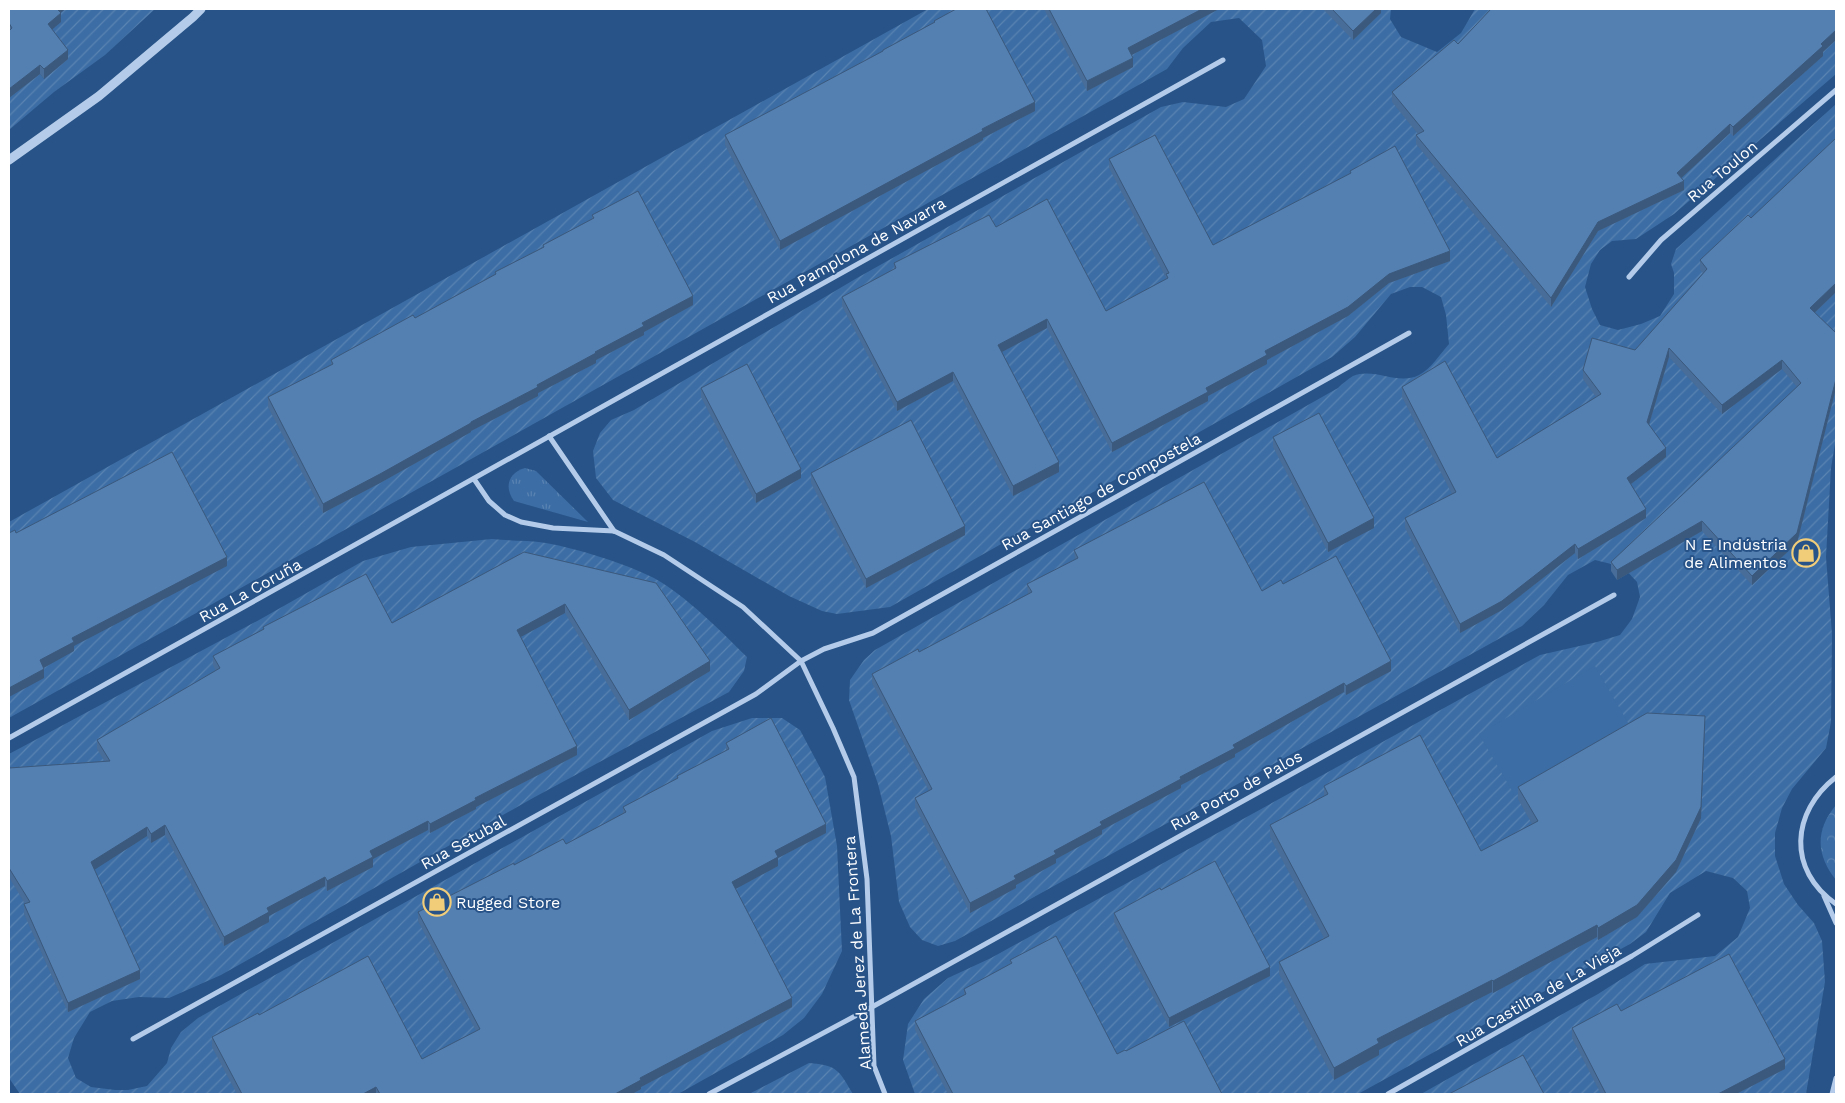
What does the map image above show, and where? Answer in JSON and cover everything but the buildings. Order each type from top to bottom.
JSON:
[{"type":"street","points":[[9,160],[99,96],[201,9]]},
{"type":"street","name":"Rua Pamplona de Navarra","points":[[503,463],[1223,60]]},
{"type":"street","name":"Rua Toulon","points":[[1629,277],[1661,240],[1836,90]]},
{"type":"street","name":"Rua Santiago de Compostela","points":[[801,661],[824,649],[873,632],[1408,333]]},
{"type":"street","name":"Alameda Jerez de La Frontera","points":[[549,436],[614,531]]},
{"type":"street","name":"Rua La Coruña","points":[[9,738],[503,463]]},
{"type":"street","name":"Alameda Jerez de La Frontera","points":[[474,479],[489,500],[505,515],[521,522],[553,528],[614,531],[664,555],[743,607],[801,661],[854,777],[867,879],[874,1066],[885,1094]]},
{"type":"street","name":"Rua Porto de Palos","points":[[710,1094],[872,1007],[1614,595]]},
{"type":"street","name":"Rua Setubal","points":[[133,1039],[756,694],[801,661]]},
{"type":"street","points":[[1836,777],[1822,788],[1810,804],[1803,822],[1801,842],[1803,861],[1811,880],[1824,895],[1836,904]]},
{"type":"street","points":[[1824,895],[1836,923]]},
{"type":"street","name":"Rua Castilha de La Vieja","points":[[1388,1094],[1624,960],[1698,915]]},
{"type":"street","points":[[1832,1094],[1836,1078]]},
{"type":"green space","points":[[65,9],[155,9],[105,55],[54,92],[9,130],[9,98],[31,62],[44,79],[67,59],[48,33],[56,17]]},
{"type":"green space","points":[[928,9],[1391,9],[1390,19],[1401,37],[1437,52],[1461,33],[1475,9],[1836,9],[1836,74],[1674,214],[1636,239],[1612,241],[1600,250],[1591,264],[1585,287],[1592,309],[1600,325],[1618,330],[1641,324],[1660,316],[1674,294],[1674,273],[1671,264],[1676,249],[1836,104],[1836,438],[1831,468],[1826,557],[1832,634],[1831,722],[1826,748],[1792,789],[1782,808],[1775,833],[1775,856],[1784,884],[1798,905],[1814,923],[1822,941],[1825,982],[1806,1094],[1421,1094],[1598,994],[1645,964],[1715,956],[1738,937],[1750,908],[1747,891],[1733,878],[1706,871],[1670,893],[1646,932],[1630,944],[1358,1094],[915,1094],[903,1060],[908,1024],[924,999],[948,978],[991,958],[1540,655],[1620,635],[1632,619],[1640,597],[1637,582],[1623,567],[1595,560],[1568,575],[1544,605],[1522,626],[955,941],[938,946],[922,940],[910,927],[899,902],[891,836],[878,784],[849,700],[850,680],[864,660],[875,650],[1338,388],[1353,376],[1370,374],[1402,379],[1419,375],[1431,365],[1449,344],[1446,315],[1441,297],[1422,287],[1410,287],[1391,294],[1355,337],[1332,357],[890,607],[837,614],[822,611],[789,596],[695,542],[613,500],[596,478],[593,451],[600,433],[611,420],[634,410],[857,278],[1161,107],[1183,102],[1226,107],[1244,99],[1266,66],[1262,40],[1239,18],[1211,22],[1183,48],[1167,69],[9,718],[9,522]]},
{"type":"green space","points":[[525,468],[536,471],[588,522],[514,501],[509,491],[509,481],[515,473]]},
{"type":"green space","points":[[492,539],[539,542],[573,549],[615,562],[654,578],[690,604],[747,657],[744,671],[729,692],[533,798],[221,975],[169,998],[139,997],[112,1001],[90,1012],[74,1038],[68,1058],[76,1078],[91,1087],[115,1090],[128,1090],[147,1086],[167,1063],[171,1048],[181,1032],[198,1018],[712,731],[752,718],[782,718],[800,730],[825,777],[837,846],[842,951],[822,994],[804,1018],[783,1035],[678,1094],[20,1094],[9,1078],[9,754],[259,620],[363,561],[411,547]]},
{"type":"green space","points":[[1595,666],[1631,728],[1515,796],[1479,734]]},
{"type":"green space","points":[[1836,805],[1836,880],[1829,871],[1822,852],[1821,833],[1829,814]]},
{"type":"green space","points":[[809,1063],[826,1065],[837,1071],[853,1094],[749,1094]]},
{"type":"place","name":"N E Indústria de Alimentos","points":[[1806,553]]},
{"type":"place","name":"Rugged Store","points":[[437,902]]}]
